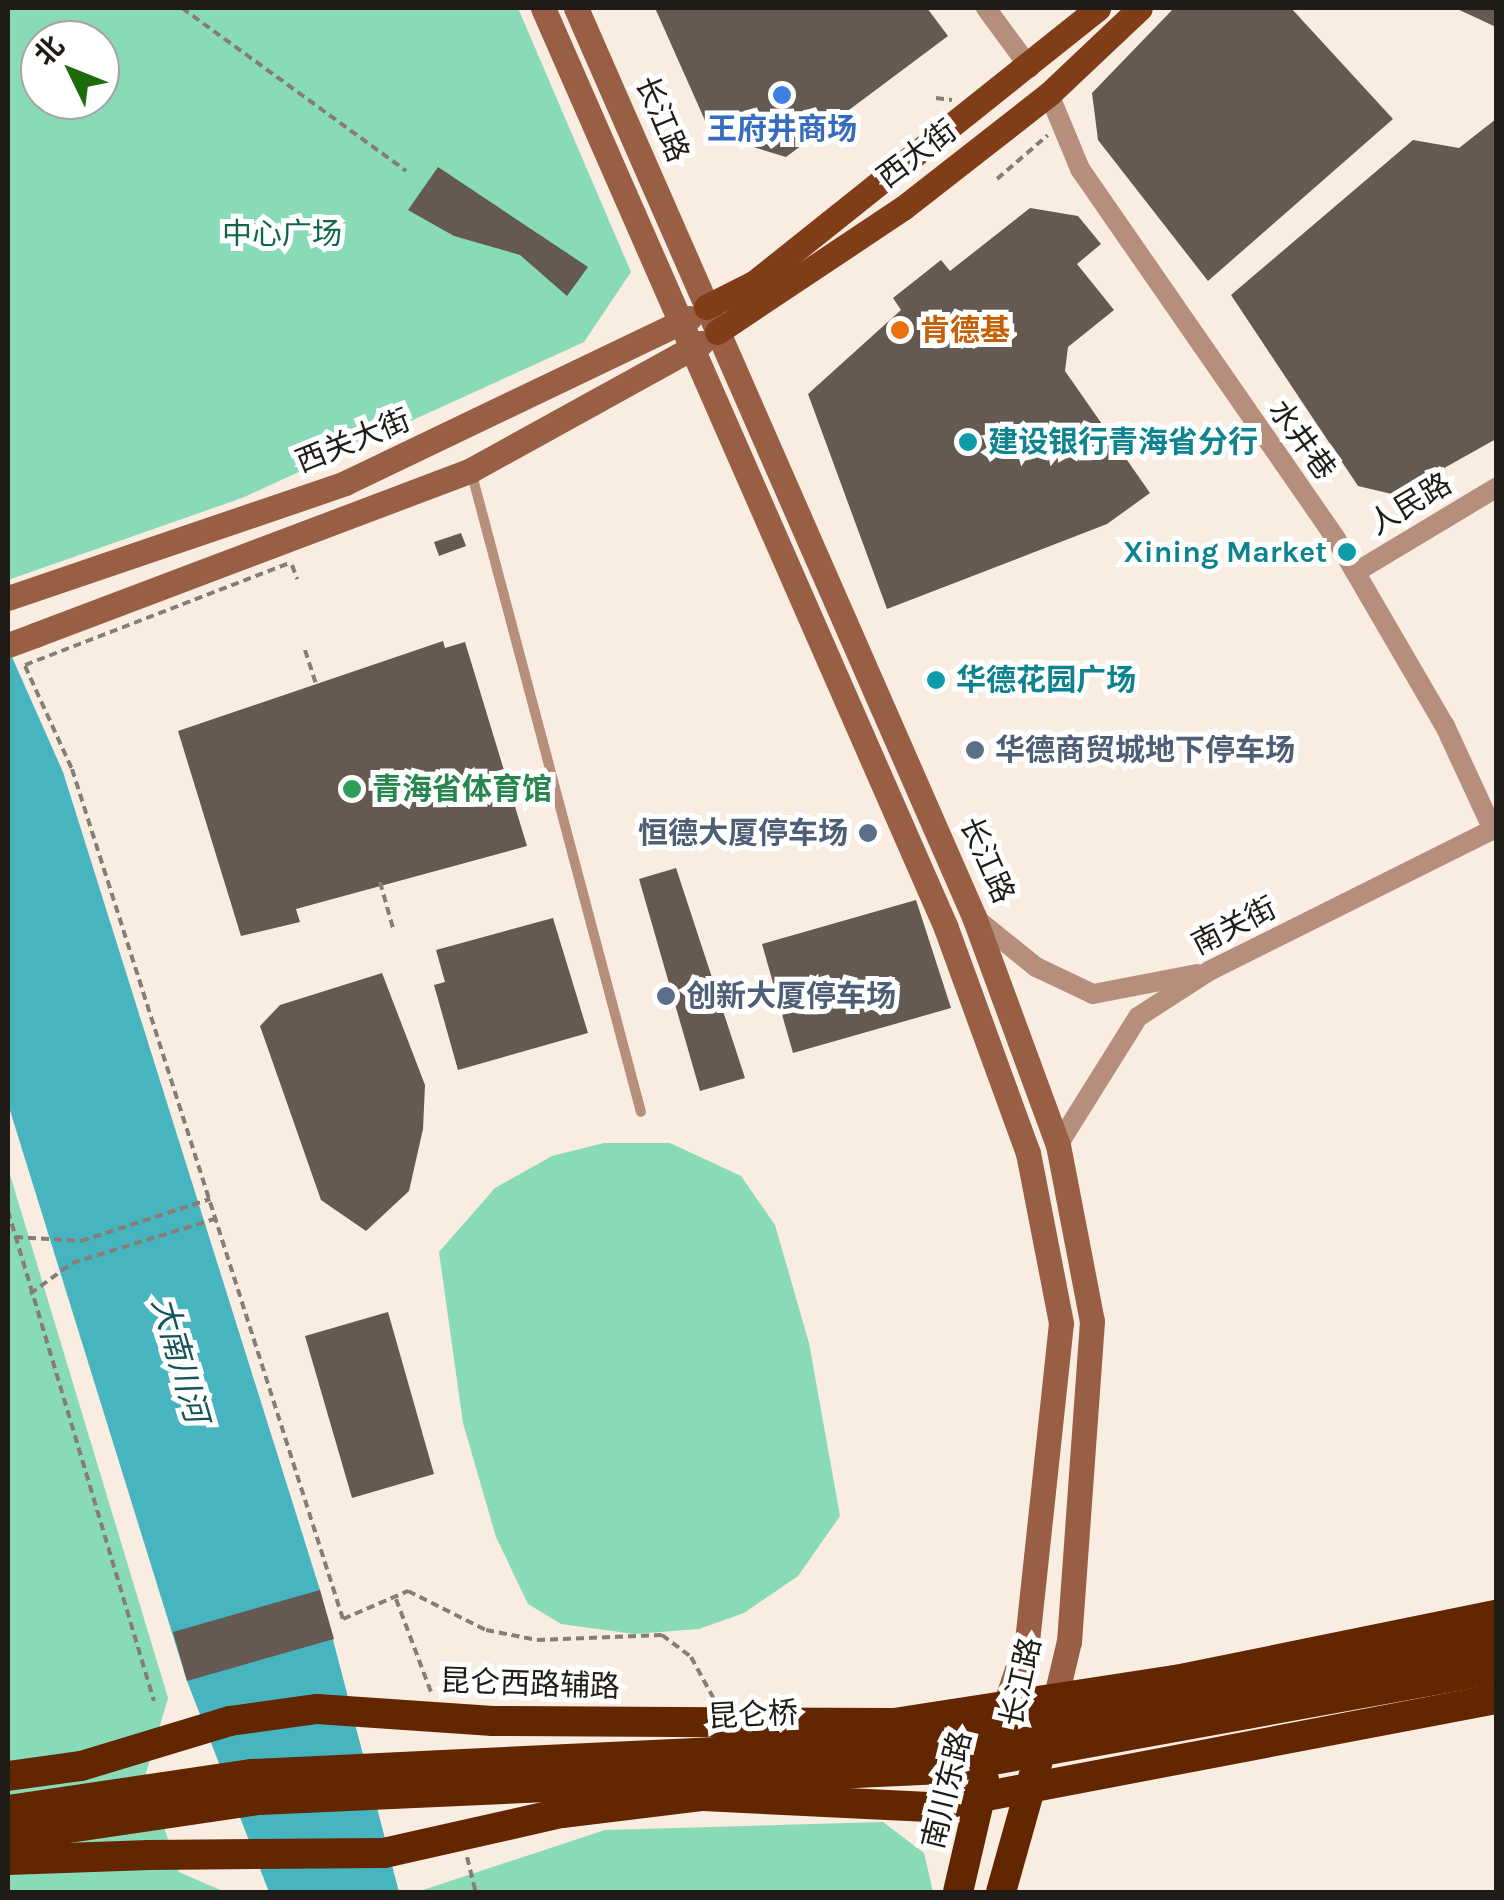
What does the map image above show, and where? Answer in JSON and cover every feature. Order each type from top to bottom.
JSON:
[{"type":"highway","name":"昆仑西路辅路","points":[[8,1776],[81,1766],[230,1721],[316,1709],[493,1720],[724,1718],[894,1723],[1496,1615]]},
{"type":"highway","name":"昆仑桥","points":[[8,1810],[252,1774],[946,1742],[1496,1642]]},
{"type":"highway","name":"昆仑桥","points":[[8,1837],[260,1800],[943,1769],[1496,1669]]},
{"type":"highway","name":"长江路","points":[[1030,1792],[1056,1696]]},
{"type":"highway","points":[[8,1860],[384,1853],[562,1813],[704,1796],[929,1807],[1030,1792],[1496,1699]]},
{"type":"highway","name":"南川东路","points":[[958,1892],[1005,1705]]},
{"type":"highway","points":[[1000,1892],[1030,1792]]},
{"type":"main road","name":"长江路","points":[[543,8],[678,326],[946,928],[1028,1153],[1061,1323],[1027,1639],[1005,1705]]},
{"type":"main road","name":"长江路","points":[[576,8],[974,916],[1058,1144],[1092,1322],[1069,1641],[1056,1696]]},
{"type":"main road","name":"西大街","points":[[706,306],[754,282],[1030,68],[1098,8]]},
{"type":"main road","name":"西大街","points":[[717,332],[903,208],[1049,94],[1140,8]]},
{"type":"main road","name":"西关大街","points":[[13,596],[345,483],[678,326],[706,306]]},
{"type":"main road","points":[[8,645],[471,470],[690,352],[717,332]]},
{"type":"street","points":[[986,8],[1030,68]]},
{"type":"street","name":"水井巷","points":[[1049,94],[1059,125],[1356,572],[1495,829]]},
{"type":"street","name":"人民路","points":[[1356,572],[1496,488]]},
{"type":"street","name":"南关街","points":[[1058,1144],[1138,1017],[1209,972],[1495,829]]},
{"type":"street","points":[[974,916],[1036,967],[1092,994],[1209,972]]},
{"type":"lane","points":[[471,470],[642,1112]]},
{"type":"path","points":[[182,8],[406,170]]},
{"type":"path","points":[[997,179],[1059,125]]},
{"type":"path","points":[[292,565],[297,579]]},
{"type":"path","points":[[305,650],[317,688]]},
{"type":"path","points":[[25,666],[72,769],[343,1619],[408,1590],[486,1630],[538,1640],[662,1635],[691,1657],[724,1718]]},
{"type":"path","points":[[380,882],[394,928]]},
{"type":"path","points":[[16,1236],[33,1241],[125,1232],[174,1218],[209,1201]]},
{"type":"path","points":[[8,1211],[154,1702]]},
{"type":"path","points":[[174,1218],[178,1226]]},
{"type":"path","points":[[30,1294],[52,1277],[129,1242],[216,1218]]},
{"type":"path","points":[[125,1232],[129,1242]]},
{"type":"green space","name":"中心广场","points":[[8,8],[518,8],[631,272],[584,342],[242,498],[8,580]]},
{"type":"green space","points":[[604,1143],[670,1143],[741,1176],[775,1225],[809,1343],[840,1516],[798,1576],[744,1613],[699,1629],[634,1634],[561,1624],[528,1604],[496,1537],[463,1423],[439,1252],[495,1188],[552,1156]]},
{"type":"green space","points":[[8,1168],[168,1698],[146,1773],[179,1872],[225,1892],[8,1892]]},
{"type":"green space","points":[[883,1822],[924,1853],[933,1892],[420,1891],[605,1830]]},
{"type":"water","name":"大南川河","points":[[8,648],[63,772],[146,1036],[320,1590],[399,1892],[269,1892],[187,1681],[8,1104]]},
{"type":"building","name":"王府井商场","points":[[655,8],[927,8],[948,36],[786,157],[711,134]]},
{"type":"building","points":[[1174,8],[1291,8],[1393,119],[1208,281],[1098,140],[1092,93]]},
{"type":"building","points":[[1455,8],[1496,8],[1496,27]]},
{"type":"building","points":[[1496,119],[1496,439],[1396,495],[1358,486],[1231,295],[1413,140],[1459,148]]},
{"type":"building","points":[[438,167],[588,267],[567,296],[520,255],[454,236],[408,210]]},
{"type":"building","name":"建设银行青海省分行","points":[[1030,208],[1078,216],[1101,244],[1077,264],[1114,310],[1068,347],[1065,371],[1150,493],[1107,524],[887,609],[808,394],[901,310],[893,298],[941,260],[950,271]]},
{"type":"building","points":[[461,533],[466,546],[439,556],[434,542]]},
{"type":"building","name":"青海省体育馆","points":[[443,641],[445,648],[465,642],[527,846],[296,909],[300,922],[241,936],[178,731]]},
{"type":"building","points":[[676,868],[745,1078],[700,1091],[639,879]]},
{"type":"building","points":[[916,900],[951,1008],[793,1053],[762,944]]},
{"type":"building","points":[[553,918],[588,1033],[458,1070],[434,985],[445,982],[436,950]]},
{"type":"building","points":[[382,973],[425,1085],[423,1129],[409,1191],[366,1231],[321,1200],[260,1026],[280,1005]]},
{"type":"building","points":[[388,1312],[434,1474],[352,1498],[305,1336]]},
{"type":"building","points":[[320,1590],[334,1639],[187,1681],[173,1632]]},
{"type":"place","name":"王府井商场","points":[[782,95]]},
{"type":"place","name":"肯德基","points":[[900,330]]},
{"type":"place","name":"建设银行青海省分行","points":[[968,442]]},
{"type":"place","name":"Xining Market","points":[[1347,552]]},
{"type":"place","name":"华德花园广场","points":[[936,680]]},
{"type":"place","name":"华德商贸城地下停车场","points":[[975,750]]},
{"type":"place","name":"青海省体育馆","points":[[352,789]]},
{"type":"place","name":"恒德大厦停车场","points":[[868,833]]},
{"type":"place","name":"创新大厦停车场","points":[[666,996]]}]
